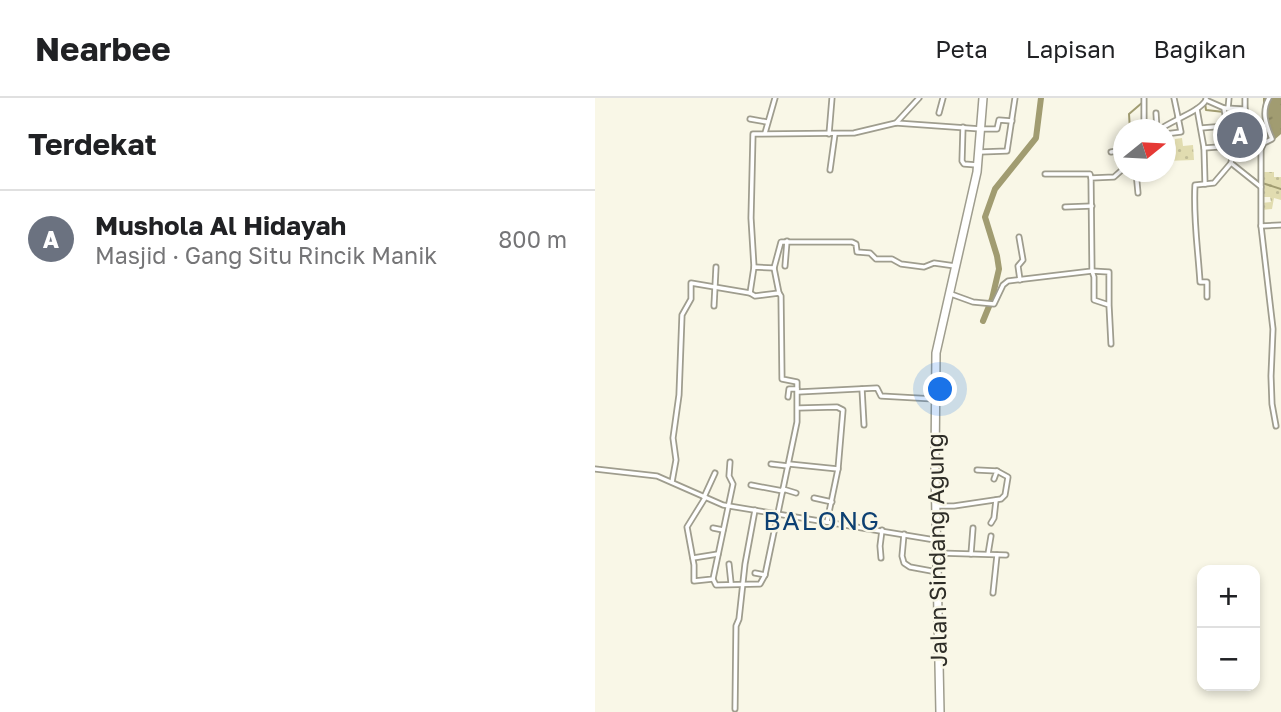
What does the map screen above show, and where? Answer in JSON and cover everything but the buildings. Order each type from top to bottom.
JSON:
[{"type":"main road","name":"Jalan Sindang Agung","points":[[940,712],[934,399],[937,346],[978,165],[983,98]]},
{"type":"street","points":[[765,133],[775,98]]},
{"type":"street","points":[[830,170],[832,98]]},
{"type":"street","points":[[896,123],[919,98]]},
{"type":"street","points":[[939,113],[943,98]]},
{"type":"street","points":[[979,152],[1007,151],[1015,98]]},
{"type":"street","points":[[1144,98],[1144,119]]},
{"type":"street","points":[[1174,98],[1181,132],[1176,133]]},
{"type":"street","points":[[1207,297],[1206,282],[1200,282],[1193,213],[1195,185],[1214,183],[1231,163],[1233,148],[1226,125],[1229,98]]},
{"type":"street","points":[[1245,98],[1250,148]]},
{"type":"street","points":[[1269,98],[1265,113],[1272,139],[1261,149],[1261,226],[1273,329],[1271,376],[1276,426]]},
{"type":"street","points":[[1175,119],[1197,109],[1206,99],[1226,109],[1245,109]]},
{"type":"street","points":[[1197,109],[1204,148],[1205,184]]},
{"type":"street","points":[[1156,113],[1157,119]]},
{"type":"street","points":[[750,119],[767,122]]},
{"type":"street","points":[[750,293],[754,267],[751,218],[752,135],[756,132],[855,133],[896,123],[997,129],[999,120],[1012,121]]},
{"type":"street","points":[[1201,128],[1226,125]]},
{"type":"street","points":[[963,127],[962,161],[964,164],[978,165]]},
{"type":"street","points":[[1204,148],[1261,149]]},
{"type":"street","points":[[1231,163],[1261,187]]},
{"type":"street","points":[[1045,174],[1090,174],[1094,300],[1109,305]]},
{"type":"street","points":[[1091,178],[1113,177]]},
{"type":"street","points":[[1137,182],[1138,193]]},
{"type":"street","points":[[1065,207],[1092,206]]},
{"type":"street","points":[[1261,226],[1281,225]]},
{"type":"street","points":[[1019,237],[1023,260],[1018,266],[1020,281]]},
{"type":"street","points":[[785,265],[787,242]]},
{"type":"street","points":[[730,462],[729,475],[733,482],[713,579],[716,585],[759,586],[765,575],[799,408],[797,382],[782,379],[781,296],[774,268],[779,243],[852,242],[856,244],[857,252],[870,253],[876,259],[892,259],[901,264],[925,267],[934,263],[955,266]]},
{"type":"street","points":[[714,306],[716,267]]},
{"type":"street","points":[[754,267],[774,268]]},
{"type":"street","points":[[949,293],[973,302],[994,304],[1004,284],[1092,271],[1109,272],[1111,344]]},
{"type":"street","points":[[672,482],[676,460],[673,438],[679,395],[682,315],[691,299],[691,283],[755,296],[779,293]]},
{"type":"street","points":[[862,388],[864,425]]},
{"type":"street","points":[[788,397],[789,389],[878,388],[881,396],[934,399]]},
{"type":"street","points":[[799,408],[842,408],[838,469],[827,522]]},
{"type":"street","points":[[771,464],[838,469]]},
{"type":"street","points":[[595,468],[657,476],[729,507],[937,540]]},
{"type":"street","points":[[936,506],[996,500],[1005,495],[1008,477],[997,471],[977,470]]},
{"type":"street","points":[[994,479],[997,471]]},
{"type":"street","points":[[713,579],[694,581],[687,527],[715,473]]},
{"type":"street","points":[[751,485],[796,493]]},
{"type":"street","points":[[814,498],[832,502]]},
{"type":"street","points":[[991,523],[996,500]]},
{"type":"street","points":[[735,709],[736,626],[755,510]]},
{"type":"street","points":[[713,528],[723,530]]},
{"type":"street","points":[[971,554],[973,528]]},
{"type":"street","points":[[881,558],[882,530]]},
{"type":"street","points":[[904,534],[904,563],[910,567],[938,573]]},
{"type":"street","points":[[988,554],[991,536]]},
{"type":"street","points":[[938,553],[1006,555]]},
{"type":"street","points":[[693,558],[718,554]]},
{"type":"street","points":[[993,593],[997,555]]},
{"type":"street","points":[[729,564],[731,584]]},
{"type":"street","points":[[755,573],[765,575]]},
{"type":"shaded area","points":[[1182,138],[1183,146],[1193,145],[1194,160],[1176,161],[1176,139]]},
{"type":"shaded area","points":[[1262,172],[1274,172],[1274,177],[1281,177],[1281,200],[1274,198],[1272,209],[1261,210],[1261,203],[1271,202],[1270,197],[1262,197]]},
{"type":"water","points":[[1269,98],[1281,98],[1281,134],[1273,141],[1266,115]]},
{"type":"waterway","points":[[983,321],[992,299],[999,269],[985,217],[995,189],[1036,138],[1041,98]]},
{"type":"waterway","points":[[1264,98],[1264,111]]},
{"type":"waterway","points":[[1129,119],[1129,114],[1143,102]]},
{"type":"waterway","points":[[1205,103],[1206,110],[1224,112]]},
{"type":"waterway","points":[[1244,171],[1259,182],[1281,189]]},
{"type":"waterway","points":[[1262,238],[1262,252]]},
{"type":"place","name":"Mushola Al Hidayah","points":[[1240,135]]},
{"type":"district","name":"BALONG","points":[[822,521]]}]
